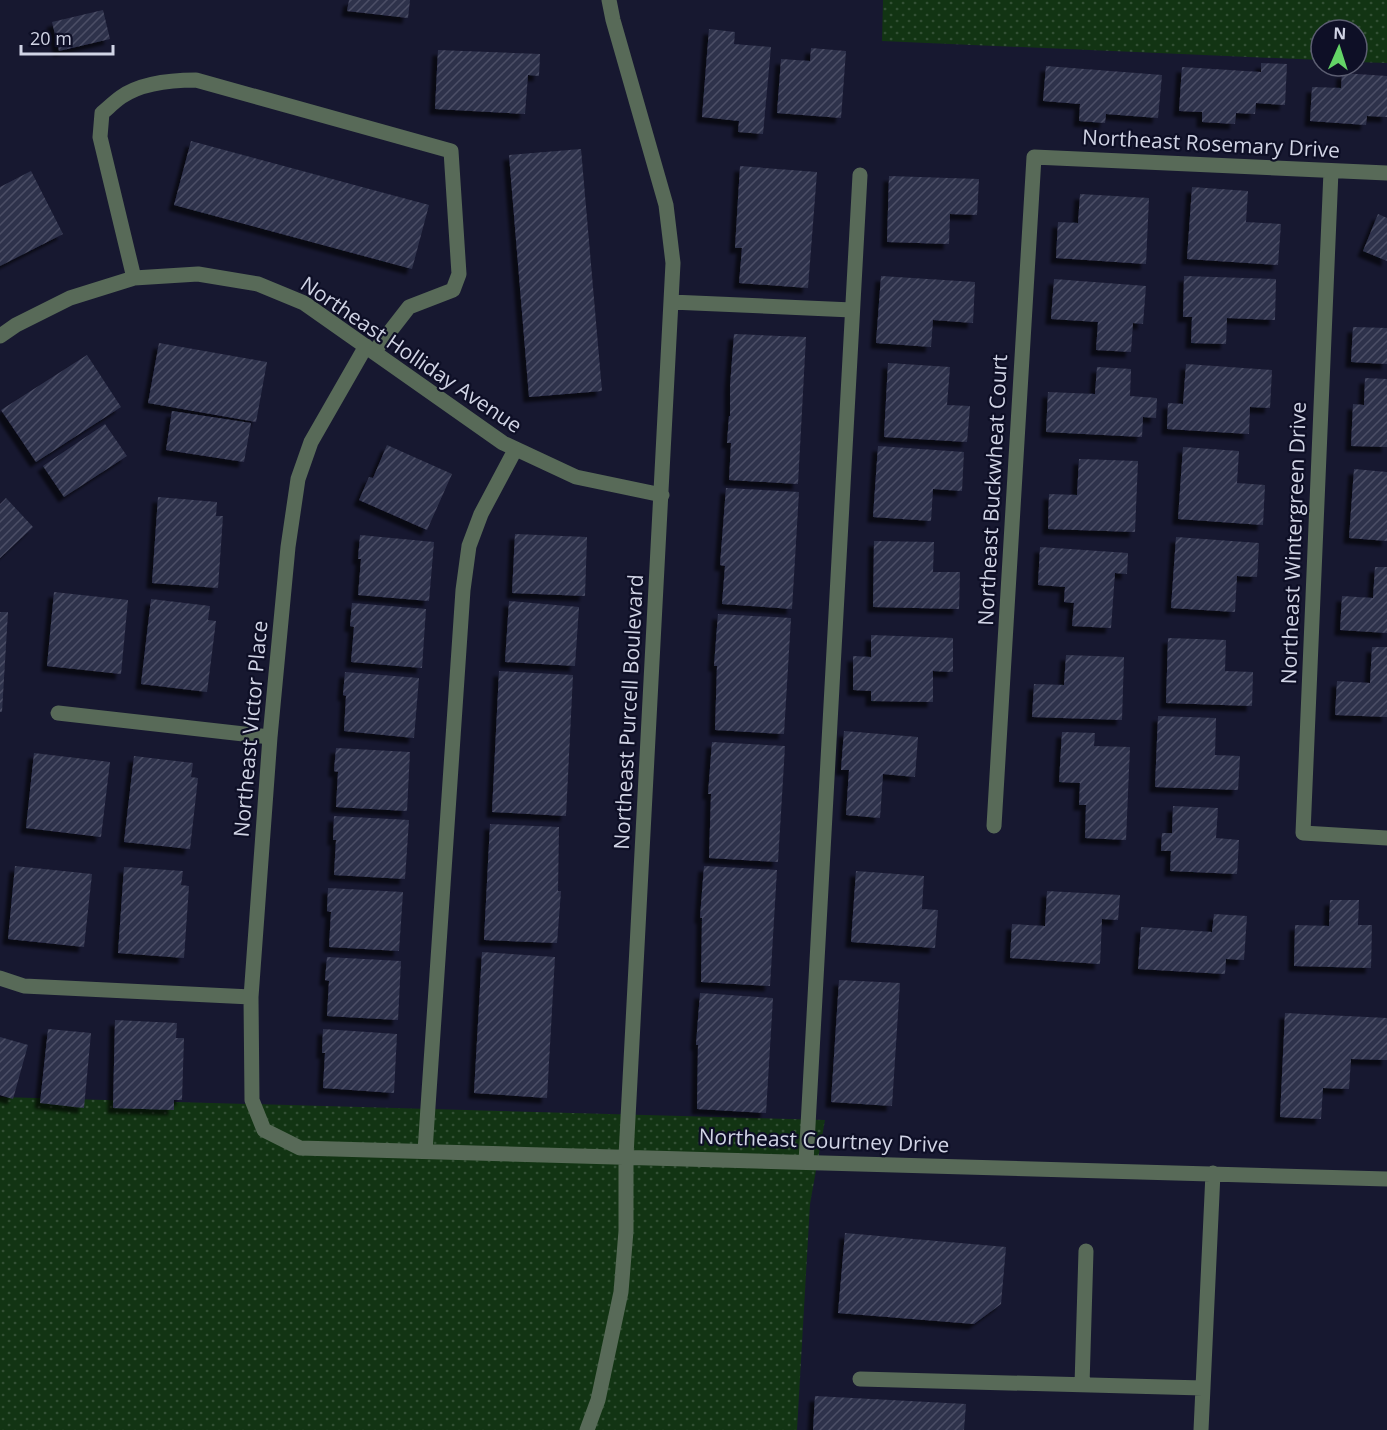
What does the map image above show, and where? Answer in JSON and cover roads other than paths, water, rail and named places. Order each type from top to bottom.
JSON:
[{"type":"street","name":"Northeast Purcell Boulevard","points":[[587,1430],[598,1400],[621,1292],[626,1231],[626,1156],[673,263],[666,205],[623,60],[609,0]]},
{"type":"street","name":"Northeast Victor Place","points":[[134,278],[100,137],[102,114],[122,96],[149,86],[178,80],[196,80],[451,151],[459,274],[453,290],[409,307],[370,349],[311,442],[298,479],[288,547],[270,737],[251,997],[252,1100],[264,1130]]},
{"type":"street","name":"Northeast Rosemary Drive","points":[[1034,157],[1387,174]]},
{"type":"street","name":"Northeast Buckwheat Court","points":[[994,826],[1034,157]]},
{"type":"street","name":"Northeast Wintergreen Drive","points":[[1330,171],[1303,833],[1387,838]]},
{"type":"street","points":[[806,1162],[860,175]]},
{"type":"street","name":"Northeast Holliday Avenue","points":[[0,336],[15,325],[70,298],[134,278],[198,274],[258,284],[304,303],[515,450],[576,477],[662,495]]},
{"type":"street","points":[[671,302],[852,310]]},
{"type":"street","points":[[425,1151],[462,602],[469,546],[481,514],[515,450]]},
{"type":"street","points":[[58,713],[270,737]]},
{"type":"street","points":[[0,978],[24,986],[251,997]]},
{"type":"street","name":"Northeast Courtney Drive","points":[[264,1130],[300,1148],[1387,1179]]},
{"type":"street","points":[[1202,1430],[1213,1173]]},
{"type":"street","points":[[1082,1385],[1086,1251]]},
{"type":"street","points":[[860,1379],[1203,1388]]}]
